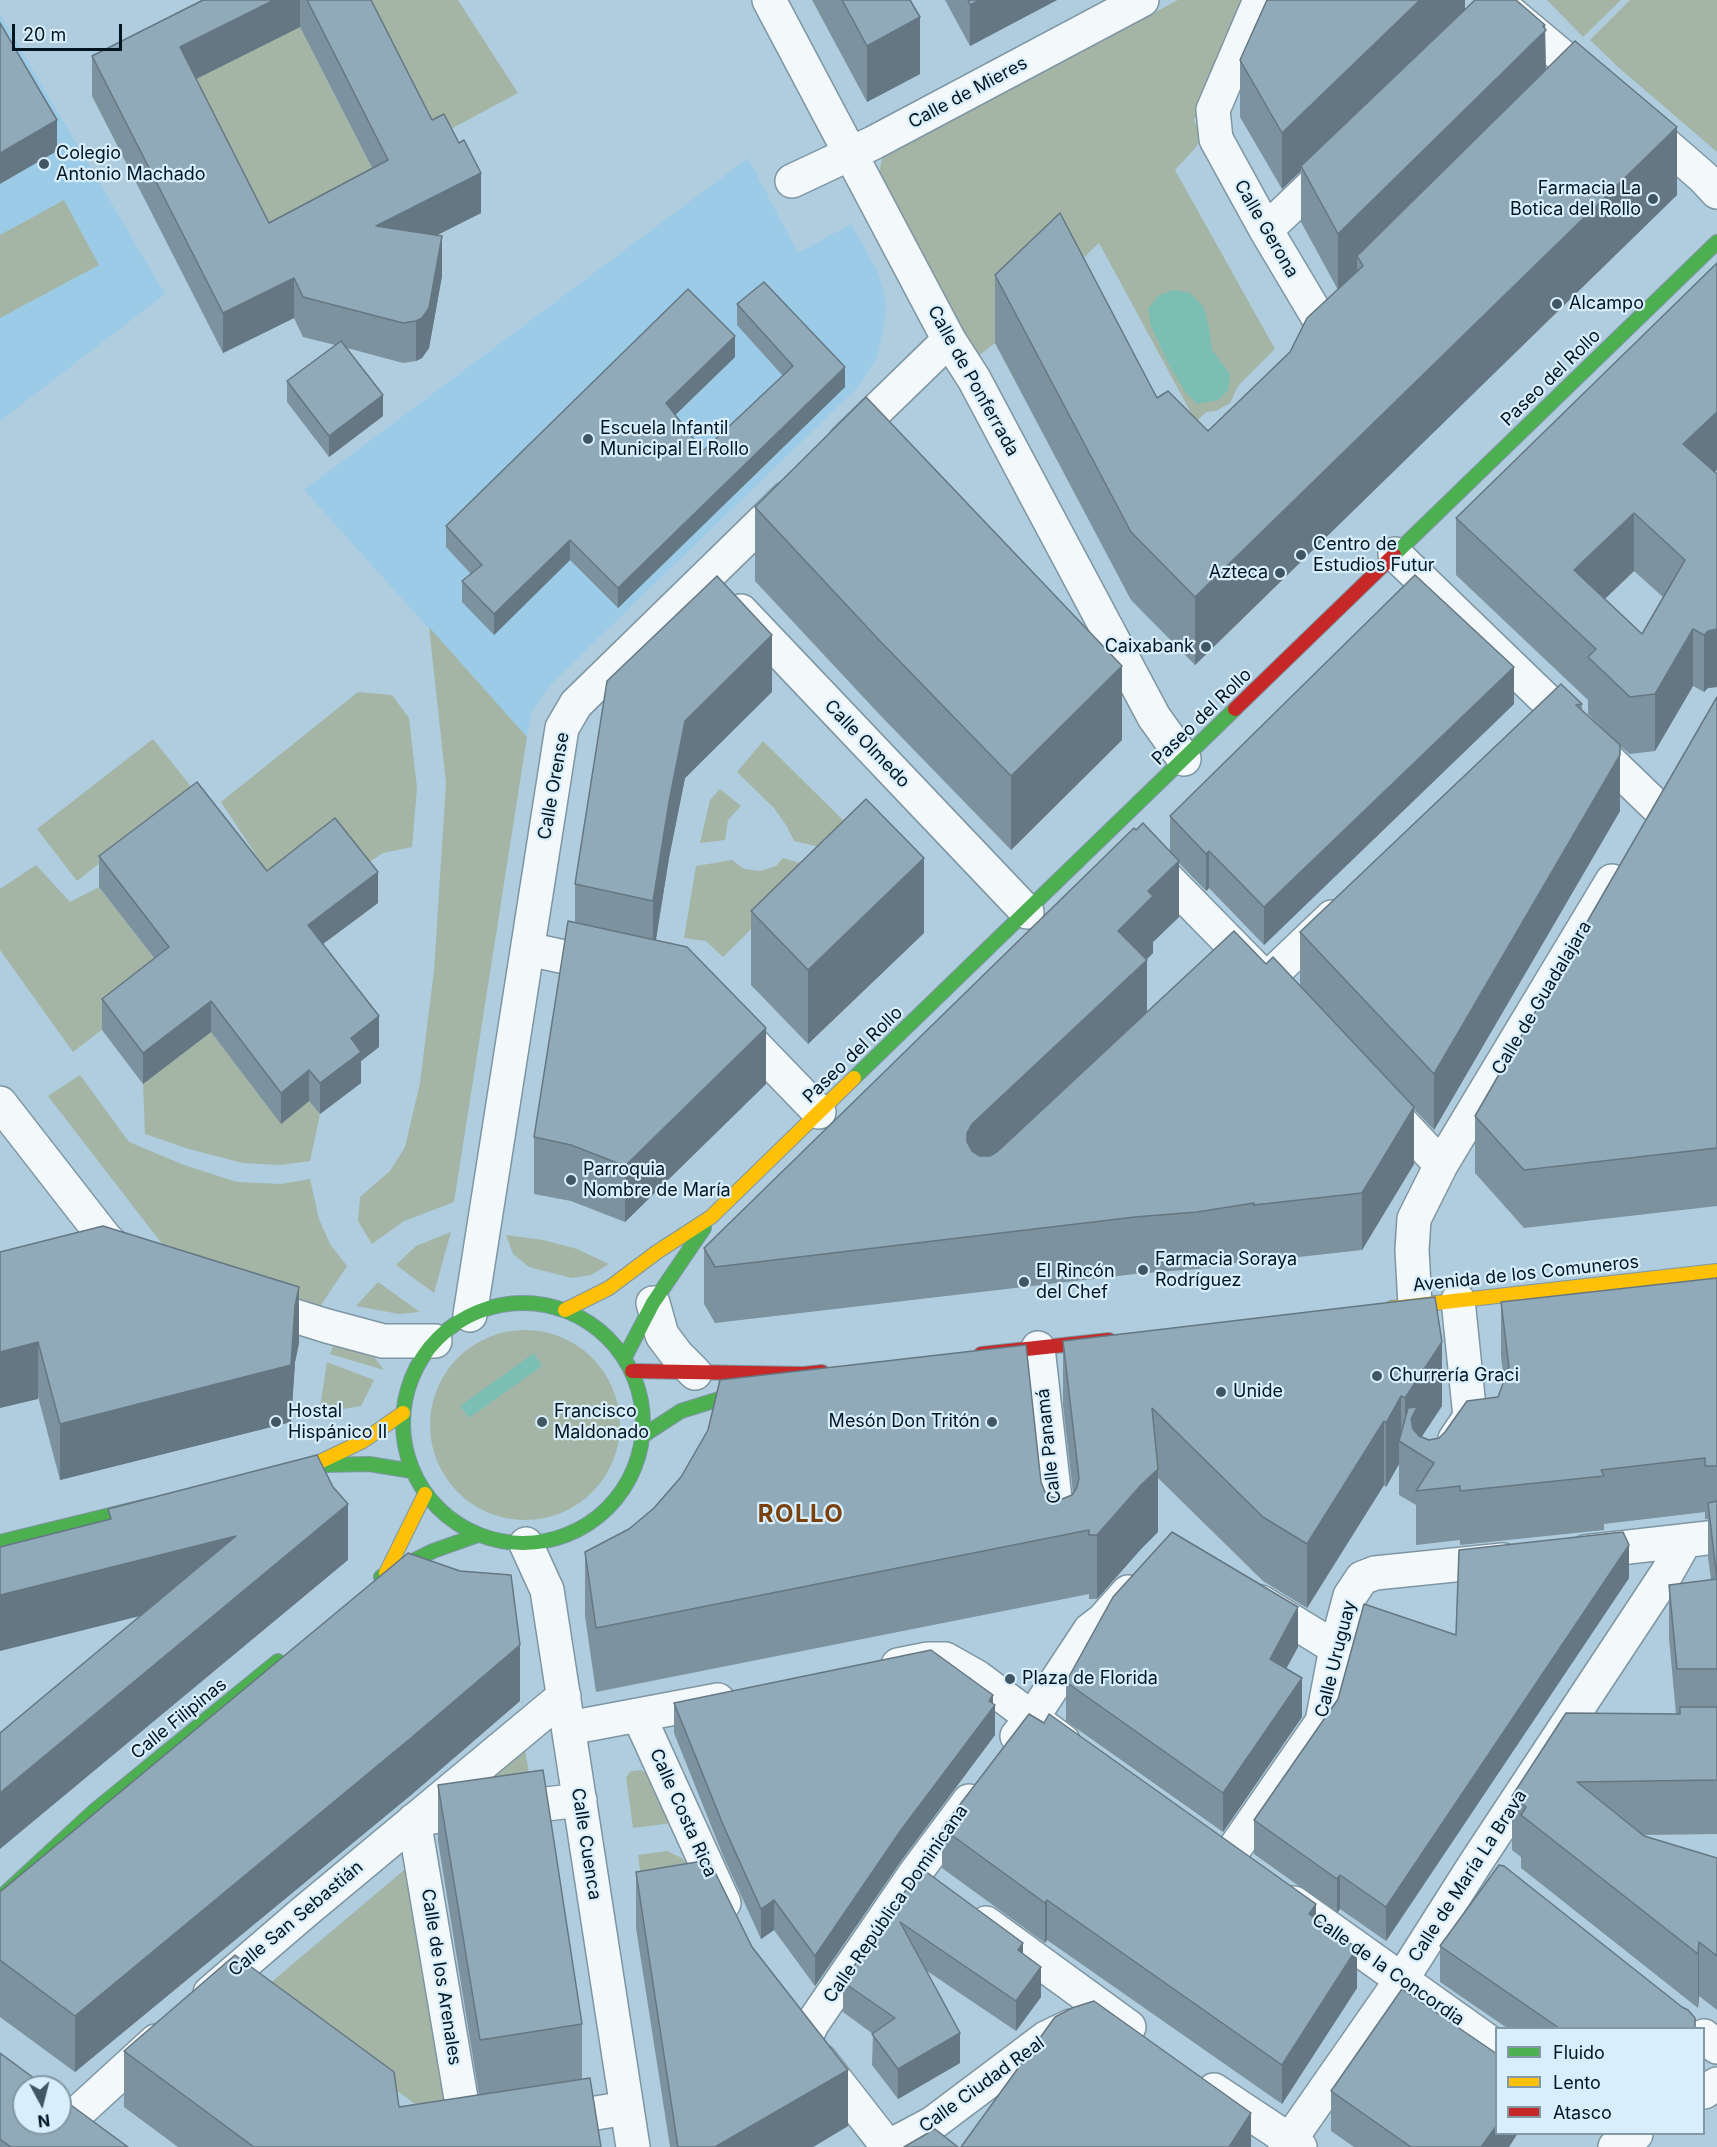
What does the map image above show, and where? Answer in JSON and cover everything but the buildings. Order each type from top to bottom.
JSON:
[{"type":"main road","name":"Paseo del Rollo","points":[[565,1311],[609,1288],[657,1252],[711,1217],[1717,242]]},
{"type":"main road","name":"Paseo del Rollo","points":[[625,1357],[653,1303],[711,1217]]},
{"type":"main road","name":"Avenida de los Comuneros","points":[[1380,1309],[1717,1271]]},
{"type":"main road","points":[[533,1303],[565,1311],[598,1329],[625,1357],[632,1371],[642,1402],[644,1435],[636,1469],[618,1498],[592,1522],[561,1538],[526,1544],[478,1535],[449,1519],[425,1494],[412,1471],[404,1443],[403,1413],[413,1375],[435,1341],[452,1326],[470,1315],[501,1305],[533,1303]]},
{"type":"main road","points":[[966,1356],[1120,1338]]},
{"type":"main road","points":[[632,1371],[803,1374],[838,1370]]},
{"type":"main road","points":[[644,1435],[681,1411],[803,1374]]},
{"type":"main road","points":[[265,1477],[314,1465],[363,1441],[403,1413]]},
{"type":"main road","points":[[314,1465],[369,1464],[412,1471]]},
{"type":"main road","points":[[386,1573],[425,1494]]},
{"type":"main road","points":[[0,1542],[161,1503]]},
{"type":"main road","points":[[368,1588],[386,1573],[433,1551],[478,1535]]},
{"type":"main road","name":"Calle Filipinas","points":[[0,1898],[93,1812],[286,1655]]},
{"type":"street","name":"Calle de Ponferrada","points":[[769,0],[949,340],[974,379],[1154,717],[1184,759]]},
{"type":"street","name":"Calle de Mieres","points":[[792,181],[852,154],[1142,0]]},
{"type":"street","name":"Calle Gerona","points":[[1260,0],[1213,110],[1216,139],[1224,157],[1325,329],[1359,296]]},
{"type":"street","points":[[1477,28],[1498,3],[1583,73],[1703,177],[1717,192]]},
{"type":"street","points":[[1559,99],[1583,73]]},
{"type":"street","points":[[1266,230],[1350,150]]},
{"type":"street","name":"Calle Orense","points":[[470,1315],[562,728],[576,704],[949,340]]},
{"type":"street","points":[[1395,554],[1553,707],[1650,817],[1675,776]]},
{"type":"street","name":"Calle Olmedo","points":[[708,576],[1027,912]]},
{"type":"street","points":[[1529,729],[1553,707]]},
{"type":"street","points":[[1115,825],[1232,963],[1274,989],[1351,899]]},
{"type":"street","name":"Calle de Guadalajara","points":[[1415,1305],[1412,1250],[1414,1218],[1441,1165],[1626,858]]},
{"type":"street","points":[[528,950],[629,971]]},
{"type":"street","points":[[713,1002],[819,1113]]},
{"type":"street","points":[[1364,1083],[1441,1165]]},
{"type":"street","points":[[0,1102],[105,1238],[133,1264],[153,1271]]},
{"type":"street","points":[[75,1256],[105,1238]]},
{"type":"street","points":[[229,1295],[383,1341],[435,1341]]},
{"type":"street","points":[[1437,1465],[1470,1417],[1458,1300]]},
{"type":"street","points":[[653,1303],[662,1335],[676,1355],[695,1373]]},
{"type":"street","name":"Calle Panamá","points":[[1038,1348],[1060,1544]]},
{"type":"street","points":[[1685,1541],[1717,1537]]},
{"type":"street","name":"Calle Uruguay","points":[[1228,1858],[1322,1722],[1336,1648],[1350,1596],[1362,1578],[1375,1574],[1685,1541]]},
{"type":"street","name":"Calle de María La Brava","points":[[1292,2145],[1402,1979],[1487,1872],[1563,1729],[1667,1573],[1685,1541]]},
{"type":"street","name":"Calle Cuenca","points":[[526,1544],[547,1590],[633,2147]]},
{"type":"street","name":"Calle República Dominicana","points":[[888,2147],[795,2027],[812,2024],[916,1872],[1032,1718],[1090,1630],[1103,1620],[1147,1569]]},
{"type":"street","points":[[1240,1589],[1336,1648]]},
{"type":"street","points":[[870,1670],[927,1659],[945,1659],[977,1677],[1087,1760]]},
{"type":"street","points":[[569,1728],[742,1695]]},
{"type":"street","name":"Calle San Sebastián","points":[[77,2120],[224,1980],[564,1696]]},
{"type":"street","name":"Calle Costa Rica","points":[[639,1716],[736,1930]]},
{"type":"street","points":[[1563,1729],[1597,1736]]},
{"type":"street","points":[[414,1820],[580,1800]]},
{"type":"street","name":"Calle de los Arenales","points":[[414,1820],[451,2134],[627,2109]]},
{"type":"street","name":"Calle de la Concordia","points":[[1200,1838],[1495,2046]]},
{"type":"street","points":[[916,1872],[1149,2042]]},
{"type":"street","points":[[224,1980],[252,2001]]},
{"type":"street","name":"Calle Ciudad Real","points":[[888,2147],[933,2123],[1046,2038],[1065,2028],[1110,2014]]},
{"type":"street","points":[[1705,2038],[1717,2047]]},
{"type":"street","points":[[1187,2070],[1292,2145]]},
{"type":"street","points":[[933,2123],[956,2147]]},
{"type":"shaded area","points":[[362,0],[458,0],[518,93],[423,144]]},
{"type":"shaded area","points":[[1178,0],[1249,0],[1194,120],[1200,134],[1197,146],[1175,170],[1275,349],[1238,386],[1230,403],[1216,411],[1206,412],[1196,422],[1099,243],[995,343],[976,358],[879,173],[882,159],[888,153]]},
{"type":"shaded area","points":[[1547,0],[1621,0],[1583,37]]},
{"type":"shaded area","points":[[1630,0],[1717,0],[1717,152],[1590,40]]},
{"type":"shaded area","name":"Colegio Antonio Machado","points":[[0,14],[165,294],[0,421]]},
{"type":"shaded area","points":[[300,27],[388,200],[284,292],[180,87]]},
{"type":"shaded area","name":"Escuela Infantil Municipal El Rollo","points":[[748,158],[798,253],[851,224],[877,270],[883,289],[886,305],[885,321],[877,357],[857,388],[550,685],[532,711],[527,737],[304,490]]},
{"type":"shaded area","points":[[64,200],[99,265],[0,318],[0,235]]},
{"type":"shaded area","points":[[1174,290],[1190,293],[1203,306],[1212,350],[1230,374],[1228,390],[1218,400],[1198,404],[1186,393],[1169,365],[1151,326],[1148,309],[1159,295]]},
{"type":"shaded area","points":[[429,627],[527,737],[454,1202],[404,1221],[372,1244],[358,1221],[360,1197],[390,1171],[405,1147],[420,1083],[434,971],[446,783]]},
{"type":"shaded area","points":[[358,692],[392,695],[409,718],[417,788],[412,847],[383,853],[354,872],[280,891],[221,802]]},
{"type":"shaded area","points":[[153,739],[193,789],[77,881],[37,829]]},
{"type":"shaded area","points":[[763,741],[853,830],[832,850],[794,841],[774,808],[737,772]]},
{"type":"shaded area","points":[[720,789],[741,806],[728,820],[725,840],[700,843],[710,800]]},
{"type":"shaded area","points":[[783,858],[814,867],[723,957],[706,941],[684,938],[696,866],[732,860],[744,869],[760,871],[776,866]]},
{"type":"shaded area","points":[[36,865],[70,902],[99,887],[169,978],[73,1052],[0,950],[0,889]]},
{"type":"shaded area","points":[[211,1032],[281,1123],[309,1101],[320,1114],[310,1161],[280,1165],[243,1163],[189,1149],[145,1134],[143,1084]]},
{"type":"shaded area","points":[[80,1075],[129,1142],[184,1165],[237,1182],[281,1184],[310,1179],[319,1219],[330,1244],[347,1266],[319,1308],[176,1262],[48,1096]]},
{"type":"shaded area","points":[[451,1232],[434,1293],[396,1265],[416,1246]]},
{"type":"shaded area","points":[[506,1235],[543,1240],[577,1249],[609,1264],[591,1275],[572,1278],[529,1267],[513,1254]]},
{"type":"shaded area","points":[[378,1282],[420,1312],[399,1314],[356,1306]]},
{"type":"shaded area","points":[[534,1330],[562,1337],[593,1357],[613,1388],[619,1406],[619,1444],[613,1462],[593,1493],[562,1513],[544,1519],[516,1520],[506,1519],[480,1509],[464,1499],[451,1486],[437,1462],[431,1444],[430,1416],[431,1406],[441,1380],[451,1364],[464,1351],[488,1337],[506,1331]]},
{"type":"shaded area","points":[[334,1344],[375,1358],[384,1370],[330,1354]]},
{"type":"shaded area","points":[[534,1353],[542,1366],[469,1418],[460,1406]]},
{"type":"shaded area","points":[[327,1362],[374,1380],[361,1406],[319,1413]]},
{"type":"shaded area","points":[[524,1745],[531,1784],[465,1795]]},
{"type":"shaded area","points":[[641,1770],[651,1776],[672,1823],[633,1828],[626,1777],[631,1771]]},
{"type":"shaded area","points":[[667,1851],[682,1858],[693,1870],[643,1893],[638,1855]]},
{"type":"shaded area","points":[[410,1865],[446,2101],[427,2113],[262,1990]]},
{"type":"traffic: fast","points":[[1394,555],[1717,242]]},
{"type":"traffic: fast","points":[[854,1078],[1235,709]]},
{"type":"traffic: fast","points":[[625,1357],[653,1303],[704,1228]]},
{"type":"traffic: fast","points":[[523,1303],[546,1305],[569,1312],[590,1323],[608,1338],[623,1356],[634,1377],[641,1400],[643,1423],[641,1446],[634,1469],[623,1490],[608,1508],[590,1523],[569,1534],[546,1541],[523,1543],[500,1541],[477,1534],[456,1523],[438,1508],[423,1490],[412,1469],[405,1446],[403,1423],[405,1400],[412,1377],[423,1356],[438,1338],[456,1323],[477,1312],[500,1305],[523,1303]]},
{"type":"traffic: fast","points":[[644,1435],[681,1411],[758,1387]]},
{"type":"traffic: fast","points":[[322,1465],[369,1464],[412,1471]]},
{"type":"traffic: fast","points":[[0,1542],[151,1505]]},
{"type":"traffic: fast","points":[[381,1577],[433,1551],[478,1535]]},
{"type":"traffic: fast","points":[[0,1898],[93,1812],[278,1661]]},
{"type":"traffic: slow","points":[[565,1310],[609,1288],[657,1252],[711,1217],[854,1078]]},
{"type":"traffic: slow","points":[[1392,1308],[1717,1271]]},
{"type":"traffic: slow","points":[[276,1474],[311,1466],[330,1457],[363,1441],[403,1413]]},
{"type":"traffic: slow","points":[[386,1573],[425,1494]]},
{"type":"traffic: jam","points":[[1235,709],[1394,555]]},
{"type":"traffic: jam","points":[[981,1354],[1109,1340]]},
{"type":"traffic: jam","points":[[632,1371],[803,1374],[822,1372]]},
{"type":"place","name":"Colegio Antonio Machado","points":[[44,164]]},
{"type":"place","name":"Farmacia La Botica del Rollo","points":[[1653,199]]},
{"type":"place","name":"Alcampo","points":[[1557,304]]},
{"type":"place","name":"Escuela Infantil Municipal El Rollo","points":[[588,439]]},
{"type":"place","name":"Centro de Estudios Futur","points":[[1301,555]]},
{"type":"place","name":"Azteca","points":[[1280,573]]},
{"type":"place","name":"Caixabank","points":[[1206,647]]},
{"type":"place","name":"Parroquia Nombre de María","points":[[571,1180]]},
{"type":"place","name":"Farmacia Soraya Rodríguez","points":[[1143,1270]]},
{"type":"place","name":"El Rincón del Chef","points":[[1024,1282]]},
{"type":"place","name":"Churrería Graci","points":[[1377,1376]]},
{"type":"place","name":"Unide","points":[[1221,1392]]},
{"type":"place","name":"Hostal Hispánico II","points":[[276,1422]]},
{"type":"place","name":"Francisco Maldonado","points":[[542,1422]]},
{"type":"place","name":"Mesón Don Tritón","points":[[992,1422]]},
{"type":"place","name":"Plaza de Florida","points":[[1010,1679]]},
{"type":"district","name":"ROLLO","points":[[801,1515]]}]
